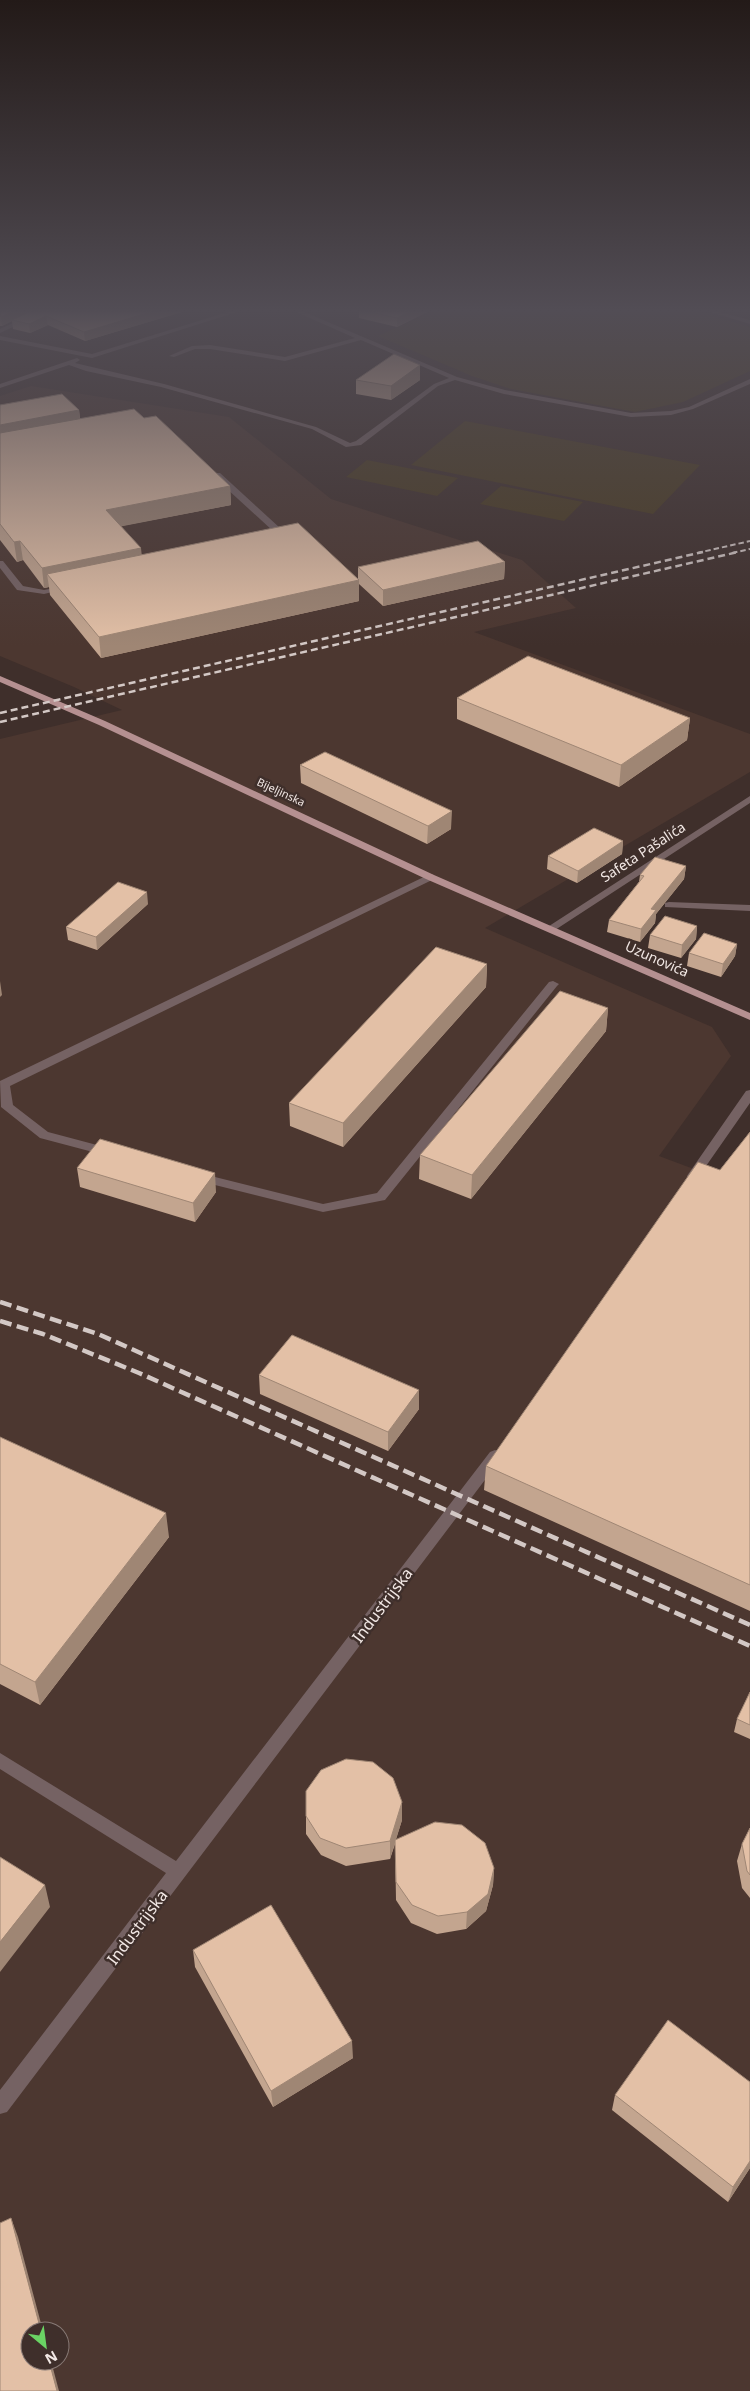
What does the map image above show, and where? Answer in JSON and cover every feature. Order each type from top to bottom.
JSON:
[{"type":"main road","name":"Bijeljinska","points":[[0,679],[129,735],[430,877],[551,928]]},
{"type":"main road","name":"Uzunovića","points":[[551,928],[750,1017]]},
{"type":"street","points":[[295,423],[314,428],[350,445],[358,443],[385,423]]},
{"type":"street","points":[[209,468],[276,530],[278,540],[272,545],[263,547]]},
{"type":"street","points":[[0,563],[20,588],[44,592],[73,586]]},
{"type":"street","name":"Safeta Pašalića","points":[[551,928],[750,800]]},
{"type":"street","points":[[121,1156],[44,1135],[7,1107],[4,1084],[430,877]]},
{"type":"street","points":[[669,905],[750,908]]},
{"type":"street","points":[[188,1174],[323,1208],[381,1197],[553,984]]},
{"type":"street","points":[[682,1191],[750,1094]]},
{"type":"street","name":"Industrijska","points":[[0,2105],[506,1442]]},
{"type":"street","points":[[0,1760],[179,1872]]},
{"type":"shaded area","points":[[0,423],[236,423],[331,499],[522,560],[576,608],[474,632],[750,734],[750,772],[485,928],[712,1027],[731,1056],[659,1156],[750,1190],[750,2391],[0,2391],[0,739],[122,710],[74,687],[0,656]]},
{"type":"shaded area","points":[[463,423],[473,423],[700,465],[653,514],[411,465]]},
{"type":"shaded area","points":[[367,460],[458,478],[437,496],[346,477]]},
{"type":"shaded area","points":[[501,486],[583,502],[564,521],[480,504]]},
{"type":"building","points":[[58,423],[163,423],[230,486],[106,510],[141,548],[42,568],[20,541],[14,542],[0,524],[0,433]]},
{"type":"building","points":[[298,523],[359,580],[99,637],[47,574]]},
{"type":"building","points":[[478,541],[505,562],[383,590],[358,567]]},
{"type":"building","points":[[528,656],[690,718],[621,765],[457,698]]},
{"type":"building","points":[[325,752],[452,811],[428,826],[300,765]]},
{"type":"building","points":[[594,828],[623,841],[578,871],[548,856]]},
{"type":"building","points":[[655,857],[686,866],[651,909],[656,910],[641,929],[609,920],[644,876],[640,875]]},
{"type":"building","points":[[118,882],[147,892],[96,937],[66,927]]},
{"type":"building","points":[[665,916],[697,926],[682,945],[650,935]]},
{"type":"building","points":[[704,933],[737,944],[723,964],[689,953]]},
{"type":"building","points":[[436,947],[487,964],[343,1123],[289,1103]]},
{"type":"building","points":[[560,991],[608,1008],[472,1175],[420,1155]]},
{"type":"building","points":[[750,1132],[750,1585],[486,1466],[698,1162],[720,1170]]},
{"type":"building","points":[[100,1139],[215,1173],[193,1203],[77,1168]]},
{"type":"building","points":[[292,1335],[419,1390],[388,1432],[259,1375]]},
{"type":"building","points":[[0,1437],[166,1513],[35,1682],[0,1664]]},
{"type":"building","points":[[750,1692],[750,1725],[737,1719]]},
{"type":"building","points":[[346,1759],[373,1762],[393,1778],[402,1802],[390,1841],[346,1848],[320,1838],[306,1816],[306,1791],[321,1770]]},
{"type":"building","points":[[435,1822],[462,1825],[485,1843],[494,1868],[488,1894],[467,1912],[438,1916],[412,1905],[396,1882],[395,1840]]},
{"type":"building","points":[[750,1828],[750,1875],[747,1871],[742,1844]]},
{"type":"building","points":[[0,1857],[45,1885],[0,1942]]},
{"type":"building","points":[[271,1905],[352,2041],[271,2091],[193,1950]]},
{"type":"building","points":[[668,2020],[750,2082],[750,2161],[733,2187],[615,2095]]},
{"type":"building","points":[[11,2218],[38,2321],[20,2321],[20,2371],[52,2371],[57,2391],[0,2391],[0,2223]]},
{"type":"railway","points":[[697,553],[750,541]]},
{"type":"railway","points":[[732,553],[750,549]]},
{"type":"railway","points":[[0,713],[703,552]]},
{"type":"railway","points":[[0,722],[738,552]]},
{"type":"railway","points":[[0,1302],[98,1334],[750,1625]]},
{"type":"railway","points":[[0,1321],[43,1334],[139,1373],[750,1646]]}]
